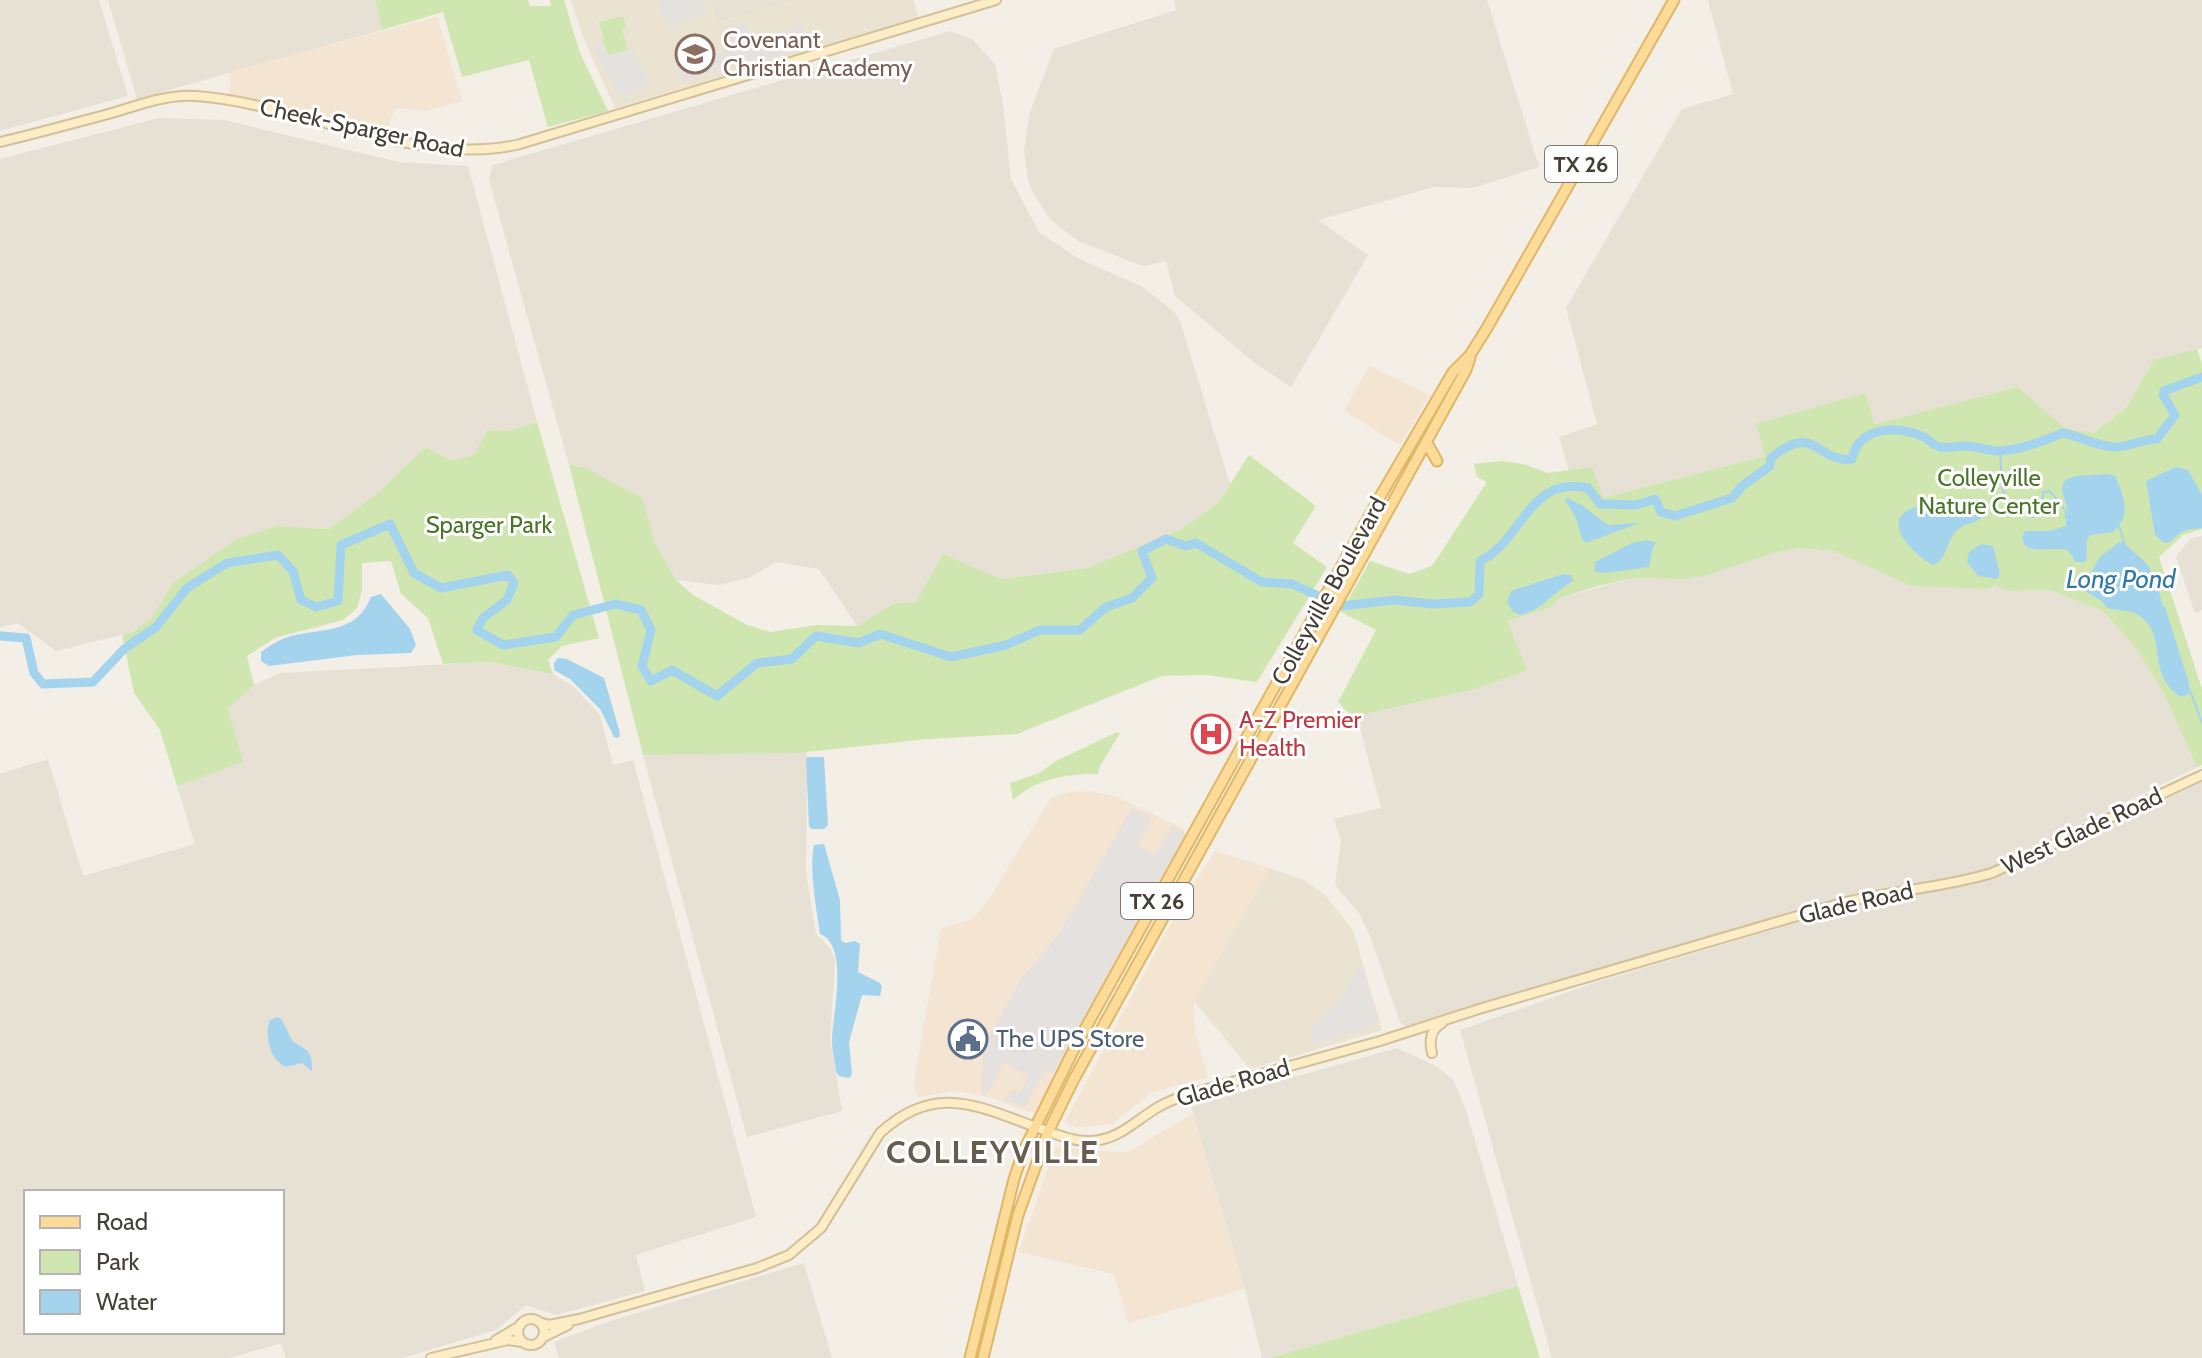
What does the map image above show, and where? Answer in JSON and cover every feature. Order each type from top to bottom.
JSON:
[{"type":"main road","name":"Cheek-Sparger Road","points":[[0,142],[156,101],[195,96],[239,102],[380,137],[472,151],[503,149],[996,0]]},
{"type":"main road","name":"Colleyville Boulevard","points":[[970,1358],[1014,1179],[1035,1127],[1103,999],[1347,572],[1415,464],[1466,370],[1470,355],[1674,0]]},
{"type":"main road","name":"Colleyville Boulevard","points":[[1347,572],[1347,557],[1432,407],[1453,372],[1470,355]]},
{"type":"main road","points":[[1432,407],[1443,413]]},
{"type":"main road","points":[[1427,443],[1437,461]]},
{"type":"main road","points":[[1402,462],[1415,464]]},
{"type":"main road","name":"Colleyville Boulevard","points":[[983,1358],[1018,1215],[1048,1132],[1195,855],[1263,739],[1313,636]]},
{"type":"main road","name":"West Glade Road","points":[[1960,882],[1992,873],[2202,775]]},
{"type":"main road","name":"Glade Road","points":[[492,1343],[529,1320],[549,1325],[579,1319],[757,1268],[789,1255],[821,1228],[880,1133],[921,1106],[960,1102],[1048,1132],[1086,1141],[1102,1140],[1122,1133],[1168,1101],[1867,897],[1960,882]]},
{"type":"main road","points":[[1103,999],[1113,1005]]},
{"type":"main road","points":[[1432,1053],[1432,1034],[1436,1026],[1448,1020]]},
{"type":"main road","name":"Glade Road","points":[[431,1358],[511,1340],[531,1345],[579,1319]]},
{"type":"main road","points":[[539,1322],[543,1328],[542,1338]]},
{"type":"main road","points":[[520,1326],[518,1332],[522,1342]]},
{"type":"shaded area","points":[[0,0],[99,0],[128,96],[0,131]]},
{"type":"shaded area","points":[[108,0],[375,0],[382,30],[137,99]]},
{"type":"shaded area","name":"Covenant Christian Academy","points":[[571,0],[710,0],[718,23],[798,0],[913,0],[919,18],[615,108],[582,35]]},
{"type":"shaded area","points":[[659,0],[703,0],[707,13],[669,26],[663,14],[659,14]]},
{"type":"shaded area","points":[[710,0],[798,0],[717,23]]},
{"type":"shaded area","points":[[1174,0],[1487,0],[1539,167],[1472,188],[1434,187],[1318,220],[1368,255],[1291,387],[1255,363],[1175,296],[1166,261],[1143,266],[1078,241],[1050,219],[1031,190],[1024,151],[1029,115],[1054,49],[1176,10]]},
{"type":"shaded area","points":[[1708,0],[2202,0],[2202,348],[2154,360],[2126,408],[2094,433],[2065,428],[2018,387],[1874,424],[1865,393],[1756,425],[1765,456],[1603,498],[1578,471],[1569,471],[1559,437],[1597,424],[1566,308],[1682,109],[1733,94]]},
{"type":"shaded area","points":[[437,17],[462,101],[426,111],[396,108],[386,130],[229,95],[231,71]]},
{"type":"shaded area","points":[[746,23],[753,47],[774,41],[772,33],[802,24],[807,40],[779,48],[780,55],[749,64],[746,54],[737,57],[739,64],[682,81],[677,64],[734,47],[729,28]]},
{"type":"shaded area","points":[[950,31],[972,39],[995,64],[1003,104],[1011,179],[1039,232],[1079,259],[1143,287],[1174,312],[1180,321],[1230,484],[1218,503],[1180,530],[1087,568],[1001,579],[943,554],[916,602],[895,603],[857,626],[819,569],[777,562],[748,578],[719,585],[676,580],[655,543],[641,498],[586,468],[569,465],[491,187],[489,178],[493,165]]},
{"type":"shaded area","points":[[602,41],[609,55],[634,49],[650,83],[646,88],[620,94],[596,55],[594,44]]},
{"type":"shaded area","points":[[159,118],[224,120],[398,162],[468,166],[537,422],[508,431],[487,430],[475,454],[453,461],[426,447],[374,496],[329,529],[277,526],[173,583],[152,618],[133,632],[56,651],[18,623],[0,627],[0,159]]},
{"type":"shaded area","points":[[1369,366],[1430,395],[1400,445],[1344,411]]},
{"type":"shaded area","points":[[2202,536],[2202,610],[2195,613],[2176,557],[2191,538]]},
{"type":"shaded area","points":[[1799,548],[1833,551],[1912,586],[1989,589],[1995,585],[2009,591],[2051,590],[2103,611],[2137,649],[2163,692],[2197,767],[1989,869],[1957,878],[1887,887],[1473,1006],[1407,1028],[1400,1022],[1359,913],[1335,885],[1341,841],[1334,819],[1381,808],[1357,716],[1472,690],[1527,671],[1508,621],[1551,607],[1560,598],[1632,578],[1684,579],[1705,576]]},
{"type":"shaded area","points":[[490,662],[553,674],[574,687],[600,715],[613,765],[633,760],[756,1217],[636,1255],[645,1291],[556,1315],[526,1305],[496,1330],[403,1358],[286,1358],[281,1343],[230,1358],[0,1358],[0,774],[48,759],[83,876],[195,844],[177,786],[242,762],[228,709],[254,685],[280,673]]},
{"type":"shaded area","points":[[807,752],[806,873],[816,934],[830,948],[835,960],[830,1039],[842,1111],[747,1137],[643,755]]},
{"type":"shaded area","points":[[2202,780],[2202,1358],[1552,1358],[1460,1030],[1597,982],[1884,897],[1971,885]]},
{"type":"shaded area","points":[[1089,791],[1118,797],[1183,829],[1186,836],[1034,1114],[992,1098],[955,1091],[917,1097],[914,1086],[918,1058],[941,929],[974,918],[1051,798],[1069,792]]},
{"type":"shaded area","points":[[1132,808],[1152,818],[1137,845],[1155,855],[1172,826],[1186,834],[1052,1074],[1045,1071],[1025,1107],[1005,1100],[1011,1090],[1020,1093],[1028,1077],[1004,1062],[988,1092],[981,1093],[984,1045],[1023,977],[1060,933]]},
{"type":"shaded area","points":[[1215,851],[1270,868],[1194,1001],[1195,1031],[1208,1077],[1153,1092],[1112,1124],[1077,1128],[1065,1122],[1180,906]]},
{"type":"shaded area","points":[[1270,868],[1306,881],[1325,895],[1353,930],[1382,1030],[1250,1069],[1194,1001]]},
{"type":"shaded area","points":[[1362,967],[1378,1020],[1374,1022],[1375,1026],[1312,1044],[1312,1026],[1340,1002],[1358,968]]},
{"type":"shaded area","points":[[1397,1048],[1436,1066],[1453,1080],[1465,1107],[1518,1286],[1262,1358],[1191,1106]]},
{"type":"shaded area","points":[[1193,1114],[1245,1289],[1129,1323],[1114,1274],[1019,1252],[1054,1150],[1059,1147],[1128,1152]]},
{"type":"shaded area","points":[[804,1263],[832,1358],[559,1358],[554,1342],[610,1321]]},
{"type":"green space","points":[[375,0],[528,0],[530,6],[551,6],[550,0],[564,0],[580,53],[608,111],[548,127],[529,60],[462,77],[443,12],[382,30]]},
{"type":"green space","points":[[623,16],[626,27],[622,29],[628,50],[609,55],[602,41],[599,22]]},
{"type":"green space","name":"Colleyville Nature Center","points":[[2197,349],[2202,364],[2202,529],[2183,535],[2159,557],[2202,689],[2202,765],[2197,767],[2163,692],[2137,649],[2103,611],[2051,590],[2008,591],[1995,585],[1989,589],[1912,586],[1833,551],[1799,548],[1705,576],[1684,579],[1632,578],[1560,598],[1551,607],[1508,621],[1527,671],[1472,690],[1352,717],[1338,702],[1376,630],[1341,612],[1370,561],[1409,574],[1432,566],[1487,482],[1477,477],[1474,464],[1502,461],[1548,473],[1592,467],[1603,498],[1765,456],[1756,424],[1865,393],[1875,424],[2018,387],[2065,428],[2094,433],[2126,408],[2154,360]]},
{"type":"green space","name":"Sparger Park","points":[[537,422],[599,638],[562,646],[548,660],[553,674],[490,662],[443,664],[428,618],[401,594],[391,561],[362,563],[362,590],[357,608],[343,620],[275,638],[247,656],[254,685],[228,709],[243,762],[177,786],[160,730],[134,693],[122,635],[133,632],[152,618],[173,583],[237,539],[277,526],[329,529],[374,496],[426,447],[453,461],[475,454],[487,430],[508,431]]},
{"type":"green space","points":[[1249,455],[1316,506],[1293,543],[1327,567],[1257,682],[1206,675],[1162,676],[1017,734],[928,739],[797,753],[643,755],[569,465],[586,468],[642,498],[655,543],[676,580],[693,595],[747,625],[770,632],[817,625],[857,626],[895,603],[916,602],[943,554],[1001,579],[1087,568],[1180,530],[1218,503]]},
{"type":"green space","points":[[1120,733],[1098,774],[1042,782],[1013,800],[1010,783],[1039,773],[1056,761]]},
{"type":"green space","points":[[1518,1286],[1540,1358],[1270,1358]]},
{"type":"water","points":[[2176,467],[2188,470],[2202,495],[2202,528],[2184,531],[2164,543],[2155,535],[2146,481]]},
{"type":"water","points":[[2075,476],[2115,476],[2121,491],[2123,519],[2113,532],[2090,535],[2085,562],[2076,562],[2066,550],[2025,546],[2022,538],[2025,531],[2049,531],[2066,526],[2064,481]]},
{"type":"water","points":[[1567,498],[1608,525],[1640,523],[1586,543],[1565,500]]},
{"type":"water","points":[[1952,500],[1973,501],[1984,508],[1986,514],[1956,531],[1942,558],[1934,565],[1907,543],[1901,535],[1899,519],[1914,507]]},
{"type":"water","points":[[1647,540],[1657,543],[1653,547],[1649,567],[1595,572],[1595,562],[1632,543]]},
{"type":"water","name":"Long Pond","points":[[2119,542],[2124,542],[2144,561],[2154,576],[2189,683],[2189,695],[2180,696],[2163,677],[2153,632],[2147,623],[2134,613],[2107,608],[2082,589],[2099,558]]},
{"type":"water","points":[[1981,544],[1993,546],[2000,574],[1997,579],[1978,576],[1967,562],[1969,552]]},
{"type":"water","points":[[1563,574],[1571,575],[1573,581],[1528,613],[1520,615],[1513,612],[1507,602],[1511,591]]},
{"type":"water","points":[[381,594],[410,629],[416,645],[411,653],[357,655],[269,666],[261,661],[261,652],[282,639],[350,623],[358,617],[371,597]]},
{"type":"water","points":[[558,658],[567,659],[604,678],[619,738],[614,737],[600,709],[570,679],[554,670]]},
{"type":"water","points":[[808,757],[824,757],[828,825],[824,829],[809,826]]},
{"type":"water","points":[[824,844],[840,900],[841,940],[860,944],[858,972],[882,987],[880,996],[862,995],[849,1042],[852,1074],[849,1078],[836,1072],[832,1041],[837,966],[835,952],[829,941],[820,934],[814,888],[814,845]]},
{"type":"water","points":[[278,1017],[293,1042],[308,1052],[312,1071],[302,1063],[286,1067],[272,1053],[268,1026],[270,1020]]},
{"type":"waterway","points":[[0,636],[26,638],[34,673],[43,684],[93,682],[124,649],[156,627],[187,588],[227,563],[278,555],[293,571],[301,600],[316,607],[338,601],[341,545],[390,524],[414,573],[441,588],[508,575],[514,583],[507,600],[483,618],[477,630],[503,645],[556,637],[573,615],[616,604],[641,610],[651,630],[642,666],[651,681],[672,670],[717,696],[757,663],[792,659],[816,636],[859,643],[880,634],[951,657],[1006,645],[1040,630],[1080,630],[1106,607],[1132,598],[1152,578],[1142,551],[1166,539],[1186,546],[1196,543],[1262,582],[1292,584],[1341,606],[1395,600],[1432,604],[1470,602],[1479,594],[1480,561],[1495,552],[1539,500],[1552,491],[1568,486],[1588,488],[1600,504],[1636,505],[1655,499],[1661,512],[1675,516],[1732,498],[1742,486],[1770,466],[1771,458],[1798,443],[1815,446],[1840,459],[1852,459],[1862,440],[1871,434],[1891,430],[1913,433],[1943,448],[1969,446],[2004,451],[2063,433],[2106,446],[2124,446],[2157,439],[2175,415],[2163,395],[2164,391],[2202,377]]},
{"type":"waterway","points":[[2000,451],[2002,483],[2007,499],[2033,517],[2042,508],[2043,492],[2050,491],[2065,510],[2066,518]]},
{"type":"waterway","points":[[2119,526],[2124,542]]},
{"type":"waterway","points":[[2190,690],[2202,723]]},
{"type":"place","name":"Covenant Christian Academy","points":[[695,54]]},
{"type":"place","name":"A-Z Premier Health","points":[[1211,734]]},
{"type":"place","name":"The UPS Store","points":[[968,1039]]},
{"type":"district","name":"COLLEYVILLE","points":[[993,1152]]}]
